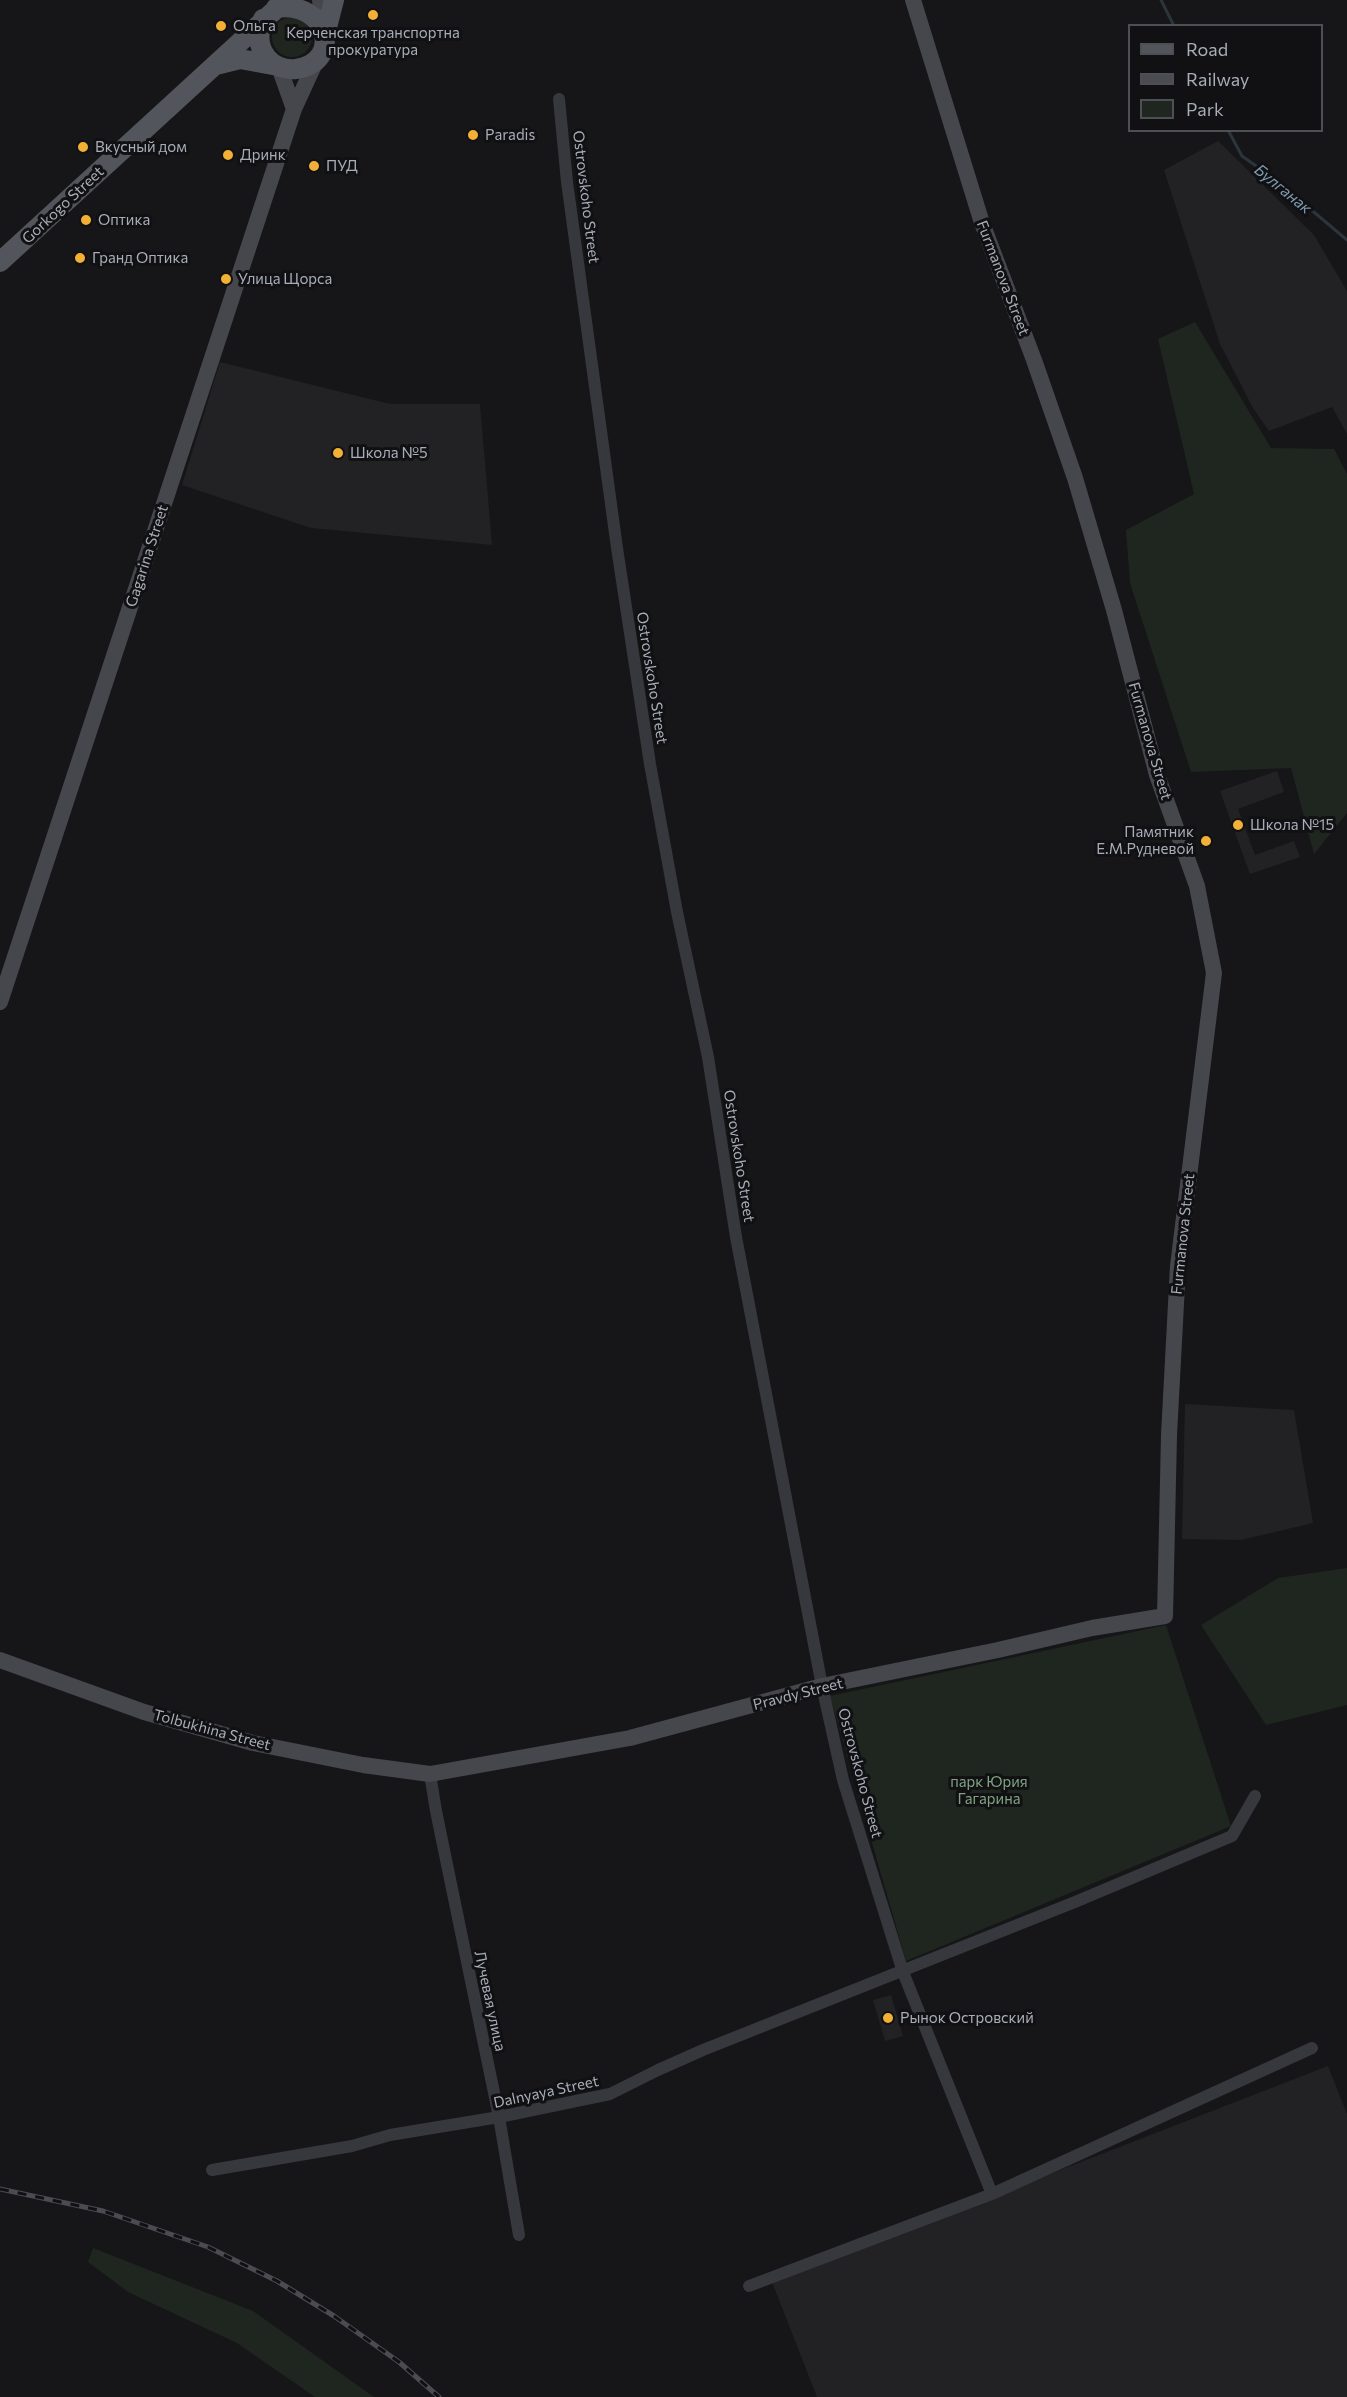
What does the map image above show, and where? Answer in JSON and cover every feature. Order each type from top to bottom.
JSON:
[{"type":"main road","points":[[320,0],[325,35]]},
{"type":"main road","points":[[325,35],[322,23],[310,9],[293,3],[275,9],[259,31],[261,48],[272,62],[279,67],[295,69],[303,67],[317,59],[324,48],[334,0]]},
{"type":"main road","name":"Furmanova Street","points":[[913,0],[982,223],[1075,477],[1114,610],[1157,775],[1197,886],[1214,973],[1178,1266],[1169,1435],[1166,1616]]},
{"type":"main road","name":"Gorkogo Street","points":[[0,262],[275,9]]},
{"type":"main road","name":"Gorkogo Street","points":[[204,73],[218,64],[240,59],[279,67]]},
{"type":"main road","name":"Gagarina Street","points":[[0,1002],[294,110],[317,59]]},
{"type":"main road","points":[[279,67],[294,110]]},
{"type":"main road","name":"Pravdy Street","points":[[430,1774],[630,1738],[822,1686],[1092,1628],[1166,1616]]},
{"type":"main road","name":"Tolbukhina Street","points":[[0,1660],[144,1712],[253,1743],[363,1765],[430,1774]]},
{"type":"street","name":"Ostrovskoho Street","points":[[559,99],[567,182],[617,548],[648,753],[677,912],[708,1057],[736,1237],[822,1686],[843,1780],[903,1972],[992,2194]]},
{"type":"street","name":"Лучевая улица","points":[[430,1774],[499,2117],[519,2235]]},
{"type":"street","name":"Dalnyaya Street","points":[[212,2170],[352,2146],[390,2135],[499,2117],[610,2094],[694,2054],[903,1972],[1232,1836],[1255,1796]]},
{"type":"street","points":[[749,2286],[992,2194],[1312,2049]]},
{"type":"shaded area","points":[[1218,141],[1314,235],[1347,291],[1347,434],[1332,407],[1269,431],[1253,408],[1220,344],[1164,170]]},
{"type":"shaded area","name":"Школа №5","points":[[220,362],[390,404],[480,404],[492,545],[311,528],[182,485]]},
{"type":"shaded area","name":"Школа №15","points":[[1277,771],[1284,792],[1238,809],[1255,855],[1294,841],[1300,857],[1250,874],[1220,791]]},
{"type":"shaded area","points":[[1185,1404],[1294,1410],[1313,1523],[1241,1540],[1182,1539]]},
{"type":"shaded area","name":"Рынок Островский","points":[[891,1995],[903,2036],[885,2041],[873,2000]]},
{"type":"shaded area","points":[[1328,2066],[1347,2114],[1347,2397],[817,2397],[772,2282]]},
{"type":"green space","points":[[292,17],[306,23],[312,37],[306,51],[292,57],[278,51],[272,37],[278,23]]},
{"type":"green space","points":[[1195,322],[1271,448],[1334,449],[1347,474],[1347,813],[1314,854],[1291,768],[1191,772],[1130,583],[1126,530],[1194,494],[1158,339]]},
{"type":"green space","points":[[1347,1568],[1347,1705],[1266,1725],[1201,1625],[1278,1578]]},
{"type":"green space","name":"парк Юрия Гагарина","points":[[1166,1625],[1231,1826],[906,1961],[830,1696]]},
{"type":"green space","points":[[93,2248],[253,2311],[374,2397],[315,2397],[237,2343],[128,2292],[88,2262]]},
{"type":"waterway","name":"Булганак","points":[[1161,0],[1173,24]]},
{"type":"waterway","name":"Булганак","points":[[1229,132],[1242,156],[1276,180],[1347,240]]},
{"type":"railway","points":[[0,2189],[103,2211],[208,2247],[277,2281],[334,2316],[399,2362],[439,2397]]},
{"type":"place","name":"Керченская транспортна прокуратура","points":[[373,15]]},
{"type":"place","name":"Ольга","points":[[221,26]]},
{"type":"place","name":"Paradis","points":[[473,135]]},
{"type":"place","name":"Вкусный дом","points":[[83,147]]},
{"type":"place","name":"Дринк","points":[[228,155]]},
{"type":"place","name":"ПУД","points":[[314,166]]},
{"type":"place","name":"Оптика","points":[[86,220]]},
{"type":"place","name":"Гранд Оптика","points":[[80,258]]},
{"type":"place","name":"Улица Щорса","points":[[226,279]]},
{"type":"place","name":"Школа №5","points":[[338,453]]},
{"type":"place","name":"Школа №15","points":[[1238,825]]},
{"type":"place","name":"Памятник Е.М.Рудневой","points":[[1206,841]]},
{"type":"place","name":"Рынок Островский","points":[[888,2018]]}]
